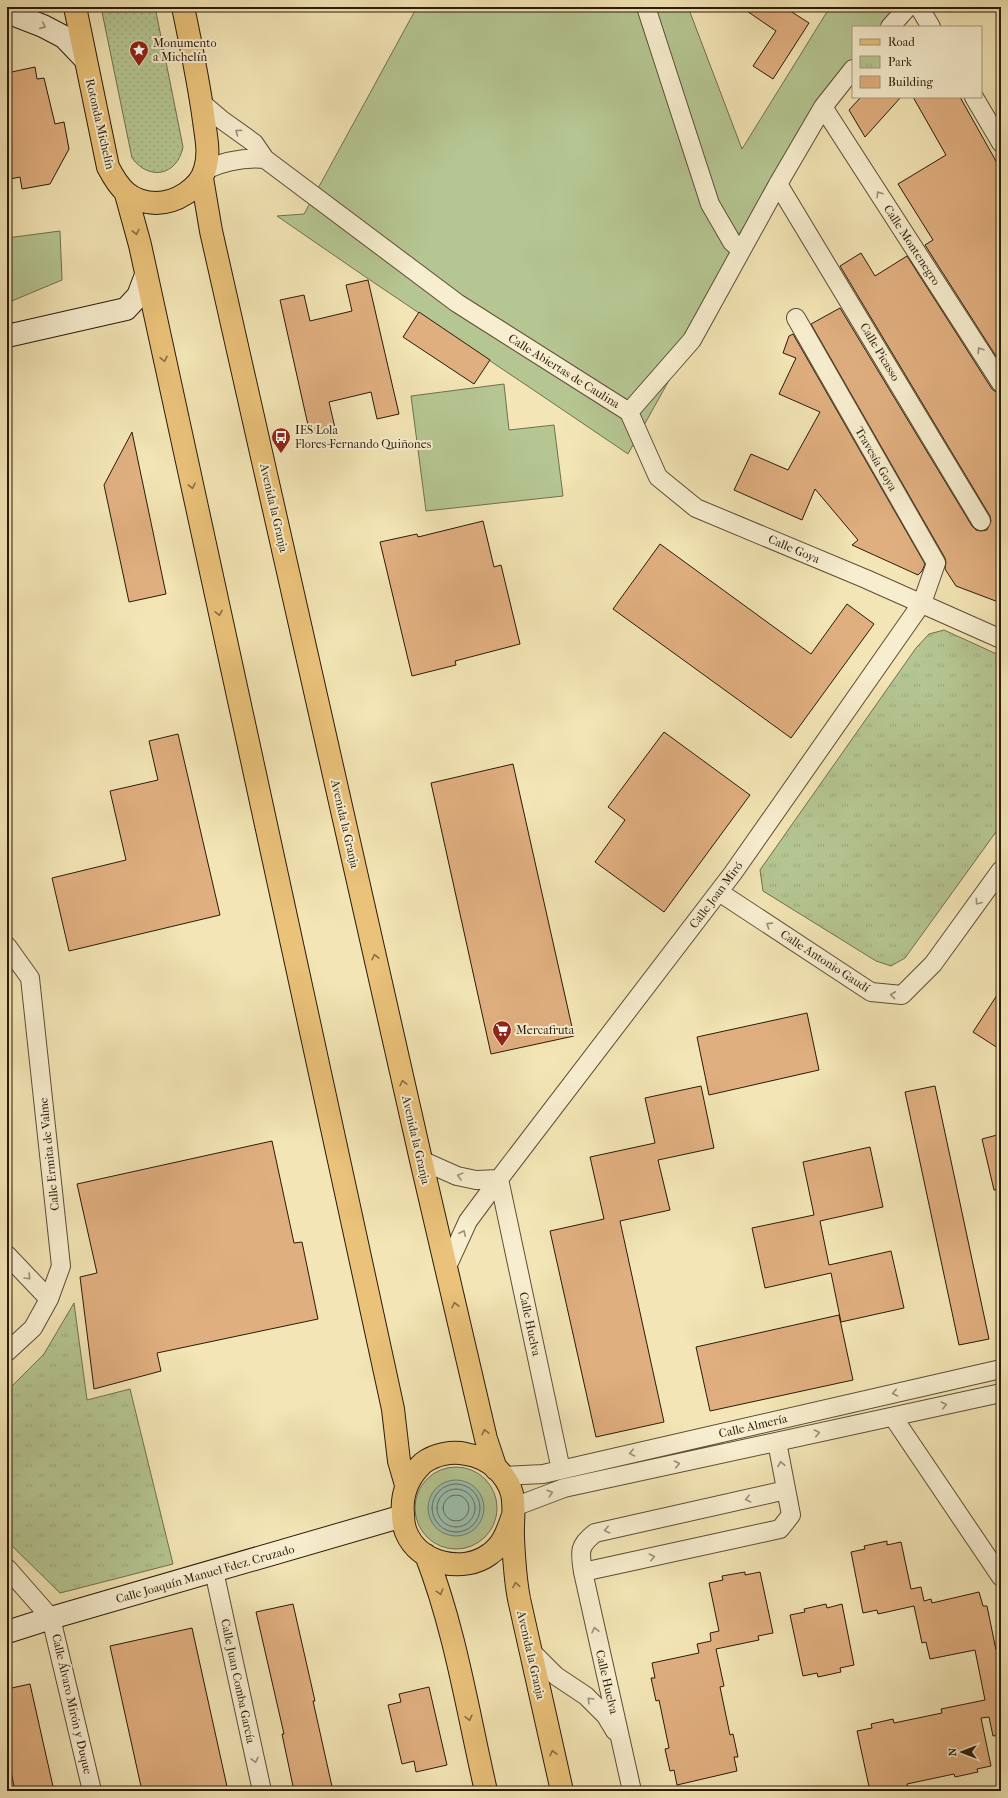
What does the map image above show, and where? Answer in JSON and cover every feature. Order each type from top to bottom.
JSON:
[{"type":"main road","name":"Rotonda Michelín","points":[[75,7],[108,167],[116,182],[126,194],[146,203],[163,203],[177,199],[191,189],[204,174]]},
{"type":"main road","points":[[183,7],[202,103],[209,152],[204,174]]},
{"type":"main road","name":"Avenida la Granja","points":[[204,174],[213,239],[420,1160],[486,1439],[500,1473],[512,1491],[514,1570],[530,1650],[562,1791]]},
{"type":"main road","name":"Avenida la Granja","points":[[126,194],[146,274],[393,1409],[399,1461],[406,1485]]},
{"type":"main road","name":"Avenida la Granja","points":[[500,1473],[489,1462],[475,1455],[459,1452],[442,1454],[426,1462],[414,1472],[406,1485],[402,1502],[405,1531],[414,1546],[426,1556],[440,1562],[455,1565],[465,1564],[480,1560],[499,1546],[506,1535],[513,1512]]},
{"type":"main road","name":"Avenida la Granja","points":[[426,1556],[439,1588],[447,1617],[486,1791]]},
{"type":"street","points":[[646,7],[710,204],[732,242],[741,250]]},
{"type":"street","points":[[891,26],[908,7]]},
{"type":"street","points":[[919,7],[930,26]]},
{"type":"street","points":[[7,12],[43,26],[64,37],[85,59]]},
{"type":"street","name":"Calle Abiertas de Caulina","points":[[202,103],[222,120],[254,143],[264,159],[457,304],[629,412],[692,340],[778,184],[823,107],[852,70]]},
{"type":"street","points":[[975,98],[1001,143]]},
{"type":"street","name":"Calle Montenegro","points":[[823,107],[1001,383]]},
{"type":"street","points":[[204,174],[222,163],[249,158],[264,159]]},
{"type":"street","name":"Calle Picasso","points":[[778,184],[981,521]]},
{"type":"street","points":[[7,336],[126,309],[138,296],[146,274]]},
{"type":"street","points":[[126,309],[141,315],[157,329]]},
{"type":"street","name":"Travesía Goya","points":[[796,318],[936,563],[922,603]]},
{"type":"street","name":"Calle Goya","points":[[629,412],[658,476],[696,508],[922,603],[1001,639]]},
{"type":"street","name":"Calle Joan Miró","points":[[446,1269],[468,1221],[719,892],[891,650],[922,603]]},
{"type":"street","name":"Calle Antonio Gaudí","points":[[719,892],[871,992],[902,995],[933,964],[1001,870]]},
{"type":"street","name":"Calle Ermita de Valme","points":[[7,946],[30,978],[61,1266],[48,1299],[33,1328],[7,1352]]},
{"type":"street","points":[[420,1160],[457,1176],[476,1180],[499,1179]]},
{"type":"street","name":"Calle Huelva","points":[[499,1179],[561,1470]]},
{"type":"street","points":[[7,1255],[48,1299]]},
{"type":"street","name":"Calle Almería","points":[[500,1473],[543,1474],[1001,1369]]},
{"type":"street","name":"Calle Almería","points":[[513,1512],[564,1488],[1001,1393]]},
{"type":"street","points":[[893,1417],[1001,1577]]},
{"type":"street","points":[[583,1572],[780,1529],[791,1515],[777,1442]]},
{"type":"street","name":"Calle Huelva","points":[[632,1791],[583,1572],[580,1554],[585,1541],[595,1533],[786,1490]]},
{"type":"street","name":"Calle Joaquín Manuel Fdez. Cruzado","points":[[7,1632],[403,1516]]},
{"type":"street","points":[[7,1568],[51,1618]]},
{"type":"street","name":"Calle Juan Comba García","points":[[214,1571],[262,1791]]},
{"type":"street","name":"Calle Álvaro Mirón y Duque","points":[[51,1618],[92,1791]]},
{"type":"street","points":[[530,1650],[556,1676],[586,1696],[606,1716],[621,1742]]},
{"type":"green space","points":[[101,7],[155,7],[183,147],[180,157],[175,164],[162,172],[146,170],[132,158]]},
{"type":"green space","points":[[417,7],[688,7],[742,149],[830,7],[903,7],[886,26],[852,26],[852,64],[838,80],[732,245],[712,303],[628,454],[277,216],[304,214]]},
{"type":"green space","points":[[60,231],[62,280],[7,303],[7,238]]},
{"type":"green space","points":[[504,384],[509,430],[554,425],[563,496],[426,511],[411,396]]},
{"type":"green space","points":[[944,630],[1001,656],[1001,825],[905,958],[891,966],[876,961],[763,891],[760,870],[916,648],[929,634]]},
{"type":"green space","points":[[74,1303],[87,1400],[130,1389],[173,1564],[60,1593],[7,1541],[7,1391],[44,1354]]},
{"type":"green space","points":[[456,1467],[472,1470],[485,1479],[494,1492],[497,1508],[494,1524],[485,1537],[472,1546],[456,1549],[440,1546],[427,1537],[418,1524],[415,1508],[418,1492],[427,1479],[440,1470]]},
{"type":"water","points":[[450,1480],[462,1480],[472,1484],[480,1492],[484,1502],[484,1514],[480,1524],[472,1532],[462,1536],[450,1536],[440,1532],[432,1524],[428,1514],[428,1502],[432,1492],[440,1484]]},
{"type":"building","points":[[741,7],[784,7],[809,23],[773,79],[753,66],[776,31]]},
{"type":"building","points":[[35,67],[37,79],[44,78],[55,124],[64,122],[69,149],[50,184],[22,189],[20,177],[10,179],[7,163],[7,73]]},
{"type":"building","points":[[860,98],[900,98],[865,137],[849,110]]},
{"type":"building","points":[[914,98],[961,98],[1001,170],[1001,364],[925,245],[933,240],[898,184],[946,155]]},
{"type":"building","points":[[861,253],[875,276],[907,256],[992,389],[1001,393],[1001,603],[956,586],[945,569],[945,558],[811,324],[840,308],[972,526],[976,530],[987,530],[991,521],[990,516],[840,266]]},
{"type":"building","points":[[368,280],[399,414],[377,419],[371,392],[329,402],[335,428],[310,434],[280,300],[304,295],[310,321],[352,311],[346,285]]},
{"type":"building","points":[[419,312],[490,360],[474,384],[403,337]]},
{"type":"building","points":[[793,334],[925,564],[922,571],[918,575],[852,545],[858,540],[815,489],[802,520],[734,490],[751,454],[788,470],[820,412],[779,394],[796,358],[783,353],[789,336]]},
{"type":"building","points":[[132,432],[166,594],[129,602],[104,485]]},
{"type":"building","points":[[483,521],[494,567],[501,565],[520,644],[455,661],[456,665],[412,676],[380,542],[417,534],[418,537]]},
{"type":"building","points":[[660,544],[811,654],[847,604],[874,624],[791,738],[613,609]]},
{"type":"building","points":[[664,732],[750,795],[664,912],[595,862],[625,820],[608,807]]},
{"type":"building","points":[[178,734],[220,915],[69,951],[52,878],[126,860],[110,791],[158,780],[149,741]]},
{"type":"building","points":[[513,764],[574,1036],[491,1054],[431,783]]},
{"type":"building","points":[[1001,989],[1001,1050],[973,1032]]},
{"type":"building","points":[[807,1013],[819,1070],[709,1095],[697,1037]]},
{"type":"building","points":[[701,1086],[714,1148],[658,1160],[670,1210],[620,1221],[664,1422],[596,1437],[550,1231],[604,1219],[590,1157],[655,1143],[645,1098]]},
{"type":"building","points":[[935,1086],[989,1339],[959,1345],[905,1092]]},
{"type":"building","points":[[1001,1134],[1001,1189],[994,1190],[982,1139]]},
{"type":"building","points":[[272,1141],[294,1243],[302,1242],[318,1319],[157,1353],[161,1371],[94,1389],[80,1277],[97,1273],[77,1184]]},
{"type":"building","points":[[870,1147],[883,1207],[820,1221],[829,1265],[891,1251],[904,1308],[841,1322],[831,1273],[765,1288],[752,1228],[814,1215],[803,1162]]},
{"type":"building","points":[[839,1315],[853,1380],[710,1411],[696,1347]]},
{"type":"building","points":[[887,1541],[887,1545],[901,1542],[911,1589],[921,1587],[924,1601],[931,1599],[932,1603],[979,1592],[983,1606],[987,1606],[996,1650],[1001,1649],[1001,1735],[993,1736],[989,1717],[981,1718],[991,1766],[977,1769],[978,1772],[955,1777],[954,1774],[907,1784],[908,1787],[890,1791],[870,1791],[857,1731],[872,1728],[871,1724],[893,1719],[894,1723],[942,1713],[941,1709],[985,1700],[975,1650],[930,1659],[926,1642],[922,1643],[914,1606],[878,1614],[877,1610],[863,1613],[851,1552],[865,1549],[864,1546]]},
{"type":"building","points":[[745,1572],[745,1575],[760,1572],[773,1633],[758,1636],[759,1640],[716,1649],[724,1686],[720,1687],[730,1735],[733,1734],[738,1757],[734,1757],[737,1771],[677,1785],[674,1770],[670,1771],[665,1749],[669,1748],[659,1700],[656,1701],[651,1678],[655,1678],[652,1663],[699,1653],[697,1644],[711,1641],[710,1633],[719,1631],[709,1583],[723,1580],[722,1576]]},
{"type":"building","points":[[293,1604],[315,1701],[313,1701],[333,1791],[294,1791],[282,1734],[284,1734],[256,1612]]},
{"type":"building","points":[[826,1604],[827,1608],[842,1604],[854,1665],[840,1668],[841,1672],[818,1677],[817,1673],[803,1676],[790,1615],[805,1612],[804,1609]]},
{"type":"building","points":[[192,1628],[228,1791],[142,1791],[110,1646]]},
{"type":"building","points":[[30,1684],[54,1791],[15,1791],[7,1752],[7,1689]]},
{"type":"building","points":[[429,1687],[447,1765],[416,1772],[414,1761],[402,1764],[388,1705],[401,1702],[399,1694]]},
{"type":"place","name":"Monumento a Michelín","points":[[139,67]]},
{"type":"place","name":"IES Lola Flores-Fernando Quiñones","points":[[281,454]]},
{"type":"place","name":"Mercafruta","points":[[502,1047]]}]
